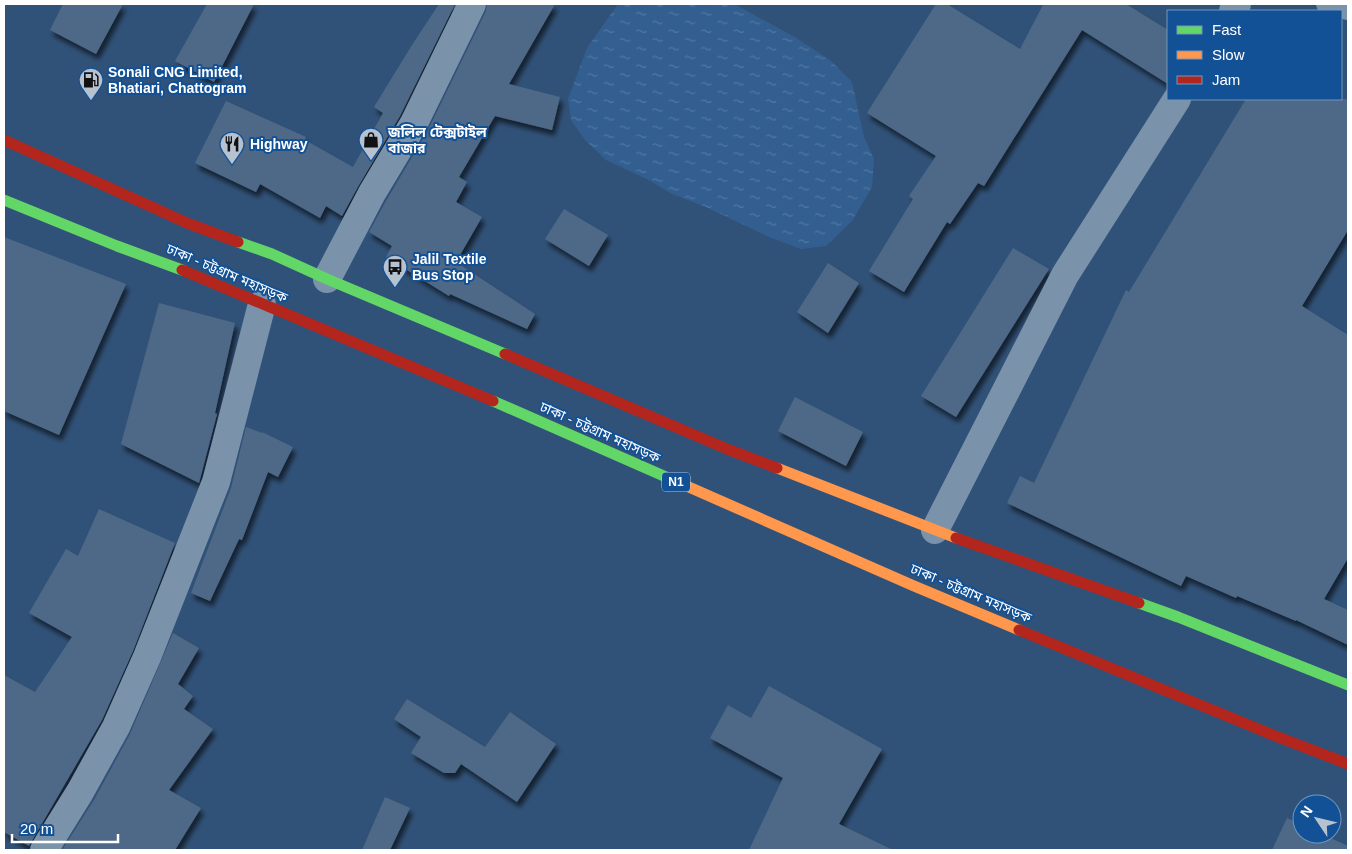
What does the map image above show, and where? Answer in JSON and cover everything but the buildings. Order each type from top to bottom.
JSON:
[{"type":"highway","points":[[4,140],[187,223],[272,254],[727,449],[1036,568],[1178,617],[1348,686]]},
{"type":"highway","name":"ঢাকা - চট্টগ্রাম মহাসড়ক","points":[[4,200],[117,246],[202,277],[262,304],[448,380],[914,586],[1268,733],[1348,764]]},
{"type":"street","points":[[327,279],[372,193],[414,122],[472,4]]},
{"type":"street","points":[[935,530],[1065,275],[1176,100]]},
{"type":"street","points":[[44,850],[80,792],[116,727],[147,657],[216,482],[262,304]]},
{"type":"lane","points":[[1326,4],[1348,10]]},
{"type":"water","points":[[618,4],[734,4],[798,39],[831,61],[852,82],[864,137],[874,159],[872,187],[852,221],[826,246],[801,249],[769,237],[706,207],[670,193],[651,181],[606,160],[586,141],[571,120],[568,99],[587,48]]},
{"type":"traffic: fast","points":[[4,200],[182,270]]},
{"type":"traffic: fast","points":[[238,242],[272,254],[505,354]]},
{"type":"traffic: fast","points":[[493,401],[682,484]]},
{"type":"traffic: fast","points":[[1139,603],[1348,685]]},
{"type":"traffic: slow","points":[[777,468],[956,538]]},
{"type":"traffic: slow","points":[[682,484],[1019,630]]},
{"type":"traffic: jam","points":[[4,140],[187,223],[238,242]]},
{"type":"traffic: jam","points":[[182,270],[493,401]]},
{"type":"traffic: jam","points":[[505,354],[727,449],[777,468]]},
{"type":"traffic: jam","points":[[956,538],[1139,603]]},
{"type":"traffic: jam","points":[[1019,630],[1348,764]]},
{"type":"place","name":"Sonali CNG Limited, Bhatiari, Chattogram","points":[[91,101]]},
{"type":"place","name":"জলিল টেক্সটাইল বাজার","points":[[371,161]]},
{"type":"place","name":"Highway","points":[[232,165]]},
{"type":"place","name":"Jalil Textile Bus Stop","points":[[395,288]]}]
